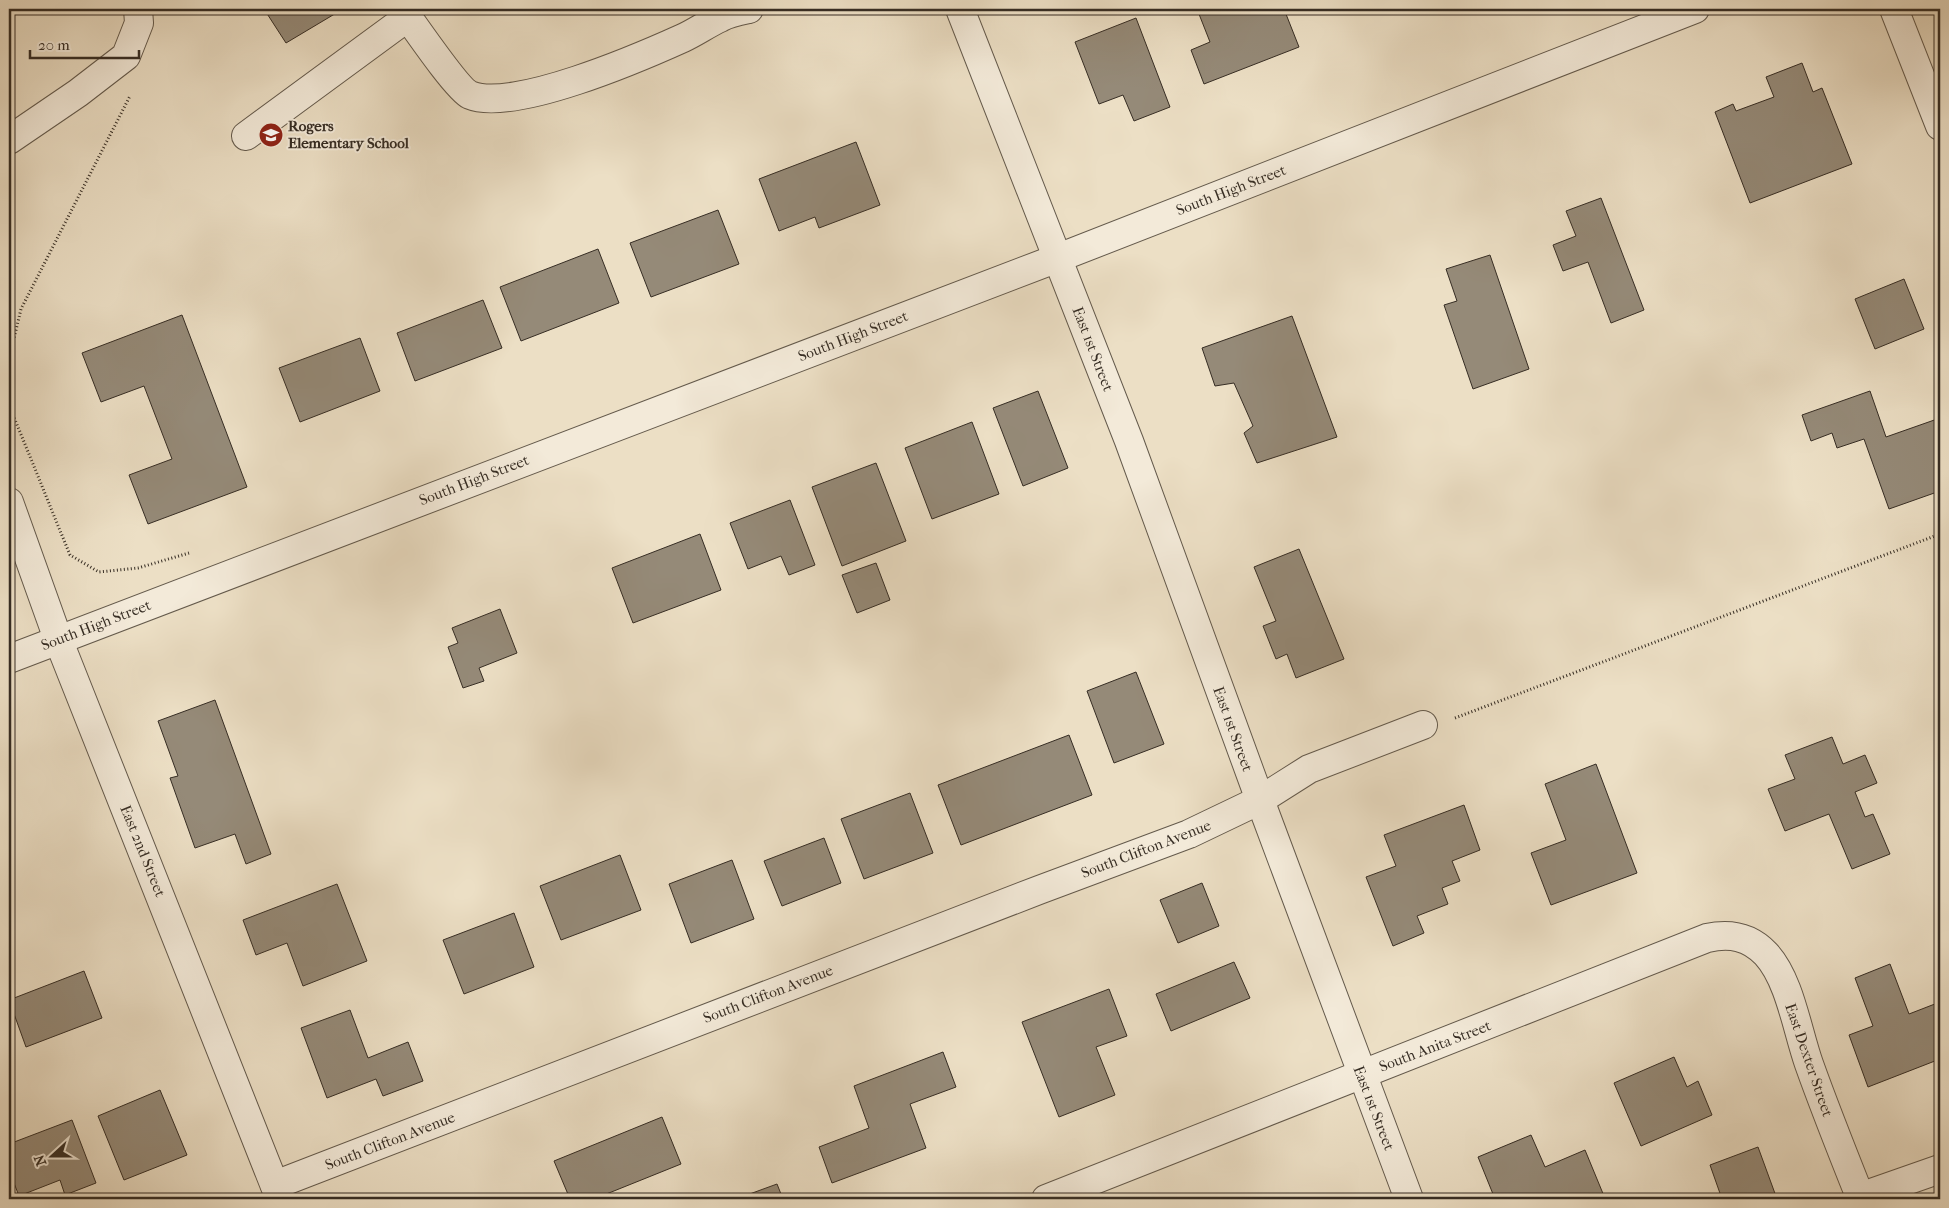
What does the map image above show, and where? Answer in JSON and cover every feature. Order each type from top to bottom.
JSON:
[{"type":"street","points":[[9,140],[78,93],[126,56],[139,23],[138,9]]},
{"type":"street","points":[[246,136],[405,13],[449,72],[470,95],[506,99],[563,85],[647,54],[685,37],[710,13],[748,9]]},
{"type":"street","name":"East 1st Street","points":[[960,9],[1129,441],[1260,800],[1409,1199]]},
{"type":"street","name":"South High Street","points":[[9,658],[1058,258],[1695,9]]},
{"type":"street","points":[[1894,9],[1940,126]]},
{"type":"street","name":"East 2nd Street","points":[[9,502],[58,639],[278,1192]]},
{"type":"street","name":"South Clifton Avenue","points":[[278,1192],[1029,893],[1189,834],[1260,800],[1310,769],[1423,725]]},
{"type":"street","name":"South Anita Street","points":[[1046,1199],[1707,938],[1723,935],[1741,936]]},
{"type":"street","name":"East Dexter Street","points":[[1741,936],[1765,954],[1777,970],[1809,1063],[1860,1198]]},
{"type":"street","points":[[1860,1198],[1940,1169]]},
{"type":"path","points":[[10,352],[21,309],[131,93]]},
{"type":"path","points":[[9,324],[10,352]]},
{"type":"path","points":[[9,406],[70,555],[100,572]]},
{"type":"path","points":[[1423,725],[1456,718],[1940,534]]},
{"type":"building","points":[[264,9],[343,9],[286,43]]},
{"type":"building","points":[[1197,9],[1284,9],[1299,47],[1204,84],[1191,50],[1210,42]]},
{"type":"building","points":[[1136,18],[1170,107],[1134,121],[1123,95],[1099,104],[1075,42]]},
{"type":"building","points":[[1802,63],[1813,92],[1822,88],[1852,164],[1750,203],[1715,112],[1733,104],[1736,111],[1774,97],[1766,77]]},
{"type":"building","points":[[856,142],[880,205],[819,228],[815,217],[779,231],[759,179]]},
{"type":"building","points":[[1601,198],[1644,310],[1611,323],[1588,262],[1563,271],[1553,245],[1576,236],[1566,211]]},
{"type":"building","points":[[718,210],[739,264],[651,297],[630,243]]},
{"type":"building","points":[[598,249],[619,303],[521,341],[500,287]]},
{"type":"building","points":[[1490,255],[1529,369],[1473,389],[1444,305],[1457,301],[1446,269]]},
{"type":"building","points":[[1904,279],[1924,329],[1875,349],[1855,299]]},
{"type":"building","points":[[483,300],[502,348],[415,381],[397,333]]},
{"type":"building","points":[[182,315],[247,487],[148,524],[129,475],[172,459],[144,386],[101,402],[82,353]]},
{"type":"building","points":[[1292,316],[1337,437],[1257,463],[1244,433],[1253,426],[1234,383],[1215,386],[1202,348]]},
{"type":"building","points":[[360,338],[380,391],[300,422],[279,368]]},
{"type":"building","points":[[1038,391],[1068,468],[1023,486],[993,408]]},
{"type":"building","points":[[1870,391],[1886,437],[1940,418],[1940,491],[1889,509],[1864,439],[1837,448],[1832,433],[1811,441],[1802,415]]},
{"type":"building","points":[[972,422],[999,494],[932,519],[905,448]]},
{"type":"building","points":[[876,463],[906,541],[842,566],[812,487]]},
{"type":"building","points":[[790,500],[815,565],[789,575],[781,556],[748,569],[730,523]]},
{"type":"building","points":[[700,534],[721,590],[633,623],[612,568]]},
{"type":"building","points":[[1299,549],[1344,659],[1296,678],[1287,654],[1276,659],[1263,626],[1276,621],[1254,567]]},
{"type":"building","points":[[876,563],[890,600],[857,613],[842,575]]},
{"type":"building","points":[[500,609],[517,653],[479,668],[484,681],[463,688],[448,647],[458,643],[452,628]]},
{"type":"building","points":[[1136,672],[1164,744],[1114,763],[1087,691]]},
{"type":"building","points":[[215,700],[271,854],[246,864],[235,834],[195,848],[170,778],[178,776],[158,721]]},
{"type":"building","points":[[1069,735],[1092,795],[961,845],[938,785]]},
{"type":"building","points":[[1832,737],[1843,764],[1865,755],[1877,783],[1855,792],[1865,817],[1873,814],[1890,854],[1852,869],[1829,814],[1785,831],[1768,789],[1795,779],[1785,755]]},
{"type":"building","points":[[1596,764],[1637,873],[1551,905],[1531,853],[1566,840],[1545,784]]},
{"type":"building","points":[[910,793],[933,853],[864,879],[841,819]]},
{"type":"building","points":[[1464,805],[1480,850],[1452,861],[1460,881],[1442,888],[1448,904],[1417,916],[1424,933],[1393,946],[1366,877],[1396,866],[1384,835]]},
{"type":"building","points":[[824,838],[841,883],[782,906],[764,861]]},
{"type":"building","points":[[620,855],[641,910],[561,940],[540,886]]},
{"type":"building","points":[[732,860],[754,919],[691,943],[669,884]]},
{"type":"building","points":[[1202,883],[1219,926],[1178,943],[1160,900]]},
{"type":"building","points":[[337,884],[367,961],[303,986],[287,943],[256,955],[243,920]]},
{"type":"building","points":[[514,913],[534,967],[464,994],[443,940]]},
{"type":"building","points":[[1234,962],[1250,998],[1171,1031],[1156,994]]},
{"type":"building","points":[[1890,964],[1909,1014],[1940,1002],[1940,1059],[1868,1087],[1849,1035],[1873,1026],[1855,978]]},
{"type":"building","points":[[84,971],[102,1018],[26,1047],[9,1000]]},
{"type":"building","points":[[1109,989],[1127,1036],[1096,1047],[1115,1095],[1059,1117],[1022,1022]]},
{"type":"building","points":[[350,1010],[368,1058],[408,1042],[423,1081],[383,1096],[376,1079],[327,1098],[301,1028]]},
{"type":"building","points":[[943,1052],[956,1087],[910,1104],[926,1148],[832,1183],[819,1147],[869,1128],[854,1086]]},
{"type":"building","points":[[1674,1057],[1687,1087],[1698,1081],[1712,1115],[1641,1146],[1614,1083]]},
{"type":"building","points":[[160,1090],[187,1155],[124,1180],[98,1116]]},
{"type":"building","points":[[662,1117],[681,1164],[594,1199],[570,1199],[554,1161]]},
{"type":"building","points":[[72,1120],[96,1183],[65,1195],[60,1180],[19,1196],[9,1170],[9,1144]]},
{"type":"building","points":[[1531,1135],[1545,1167],[1585,1150],[1604,1196],[1595,1199],[1495,1199],[1478,1157]]},
{"type":"building","points":[[1758,1147],[1777,1199],[1722,1199],[1710,1165]]},
{"type":"building","points":[[777,1184],[783,1199],[736,1199]]},
{"type":"place","name":"Rogers Elementary School","points":[[271,135]]}]
